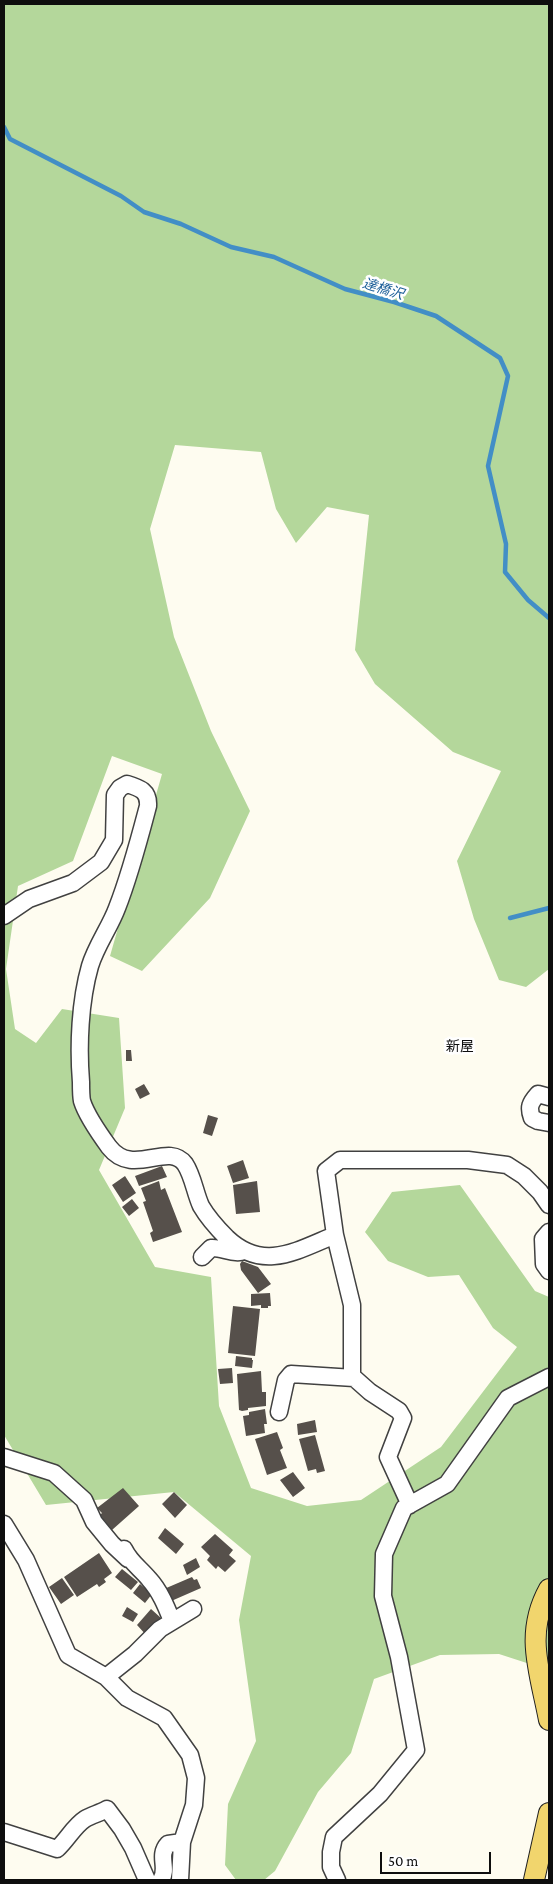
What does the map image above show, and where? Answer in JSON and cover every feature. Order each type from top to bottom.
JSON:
[{"type":"main road","points":[[549,1589],[542,1601],[536,1622],[535,1642],[549,1720]]},
{"type":"main road","points":[[534,1880],[549,1813]]},
{"type":"street","points":[[4,916],[29,899],[73,883],[101,862],[114,840],[115,795],[120,788],[127,784],[145,792],[149,798],[148,806],[130,873],[117,909],[90,965],[84,998],[79,1058],[82,1101],[110,1148],[122,1159],[134,1161],[171,1156],[184,1163],[202,1207],[218,1230],[244,1251],[258,1257],[287,1255],[335,1235]]},
{"type":"street","points":[[549,1097],[538,1094],[530,1103],[530,1110],[532,1118],[538,1122],[549,1124]]},
{"type":"street","points":[[410,1504],[388,1457],[403,1418],[399,1411],[370,1392],[352,1376],[352,1305],[335,1235],[326,1171],[340,1160],[468,1160],[507,1165],[524,1176],[540,1192],[549,1206]]},
{"type":"street","points":[[549,1232],[543,1240],[544,1264],[549,1271]]},
{"type":"street","points":[[202,1258],[211,1248],[217,1247],[234,1254],[244,1251]]},
{"type":"street","points":[[279,1412],[286,1380],[291,1374],[354,1378]]},
{"type":"street","points":[[338,1880],[331,1867],[334,1837],[380,1794],[416,1750],[399,1657],[383,1596],[384,1554],[404,1508],[447,1484],[508,1398],[549,1377]]},
{"type":"street","points":[[4,1457],[54,1473],[84,1500],[94,1522],[112,1544],[150,1579],[162,1598],[172,1621]]},
{"type":"street","points":[[4,1524],[26,1560],[68,1655],[106,1676],[127,1698],[164,1718],[190,1755],[196,1778],[194,1805],[182,1842],[180,1880]]},
{"type":"street","points":[[120,1538],[128,1559]]},
{"type":"street","points":[[106,1676],[135,1654],[160,1629],[193,1609]]},
{"type":"street","points":[[4,1832],[58,1849],[68,1840],[76,1826],[84,1820],[107,1810],[122,1829],[133,1848],[147,1880]]},
{"type":"street","points":[[161,1880],[165,1869],[162,1853],[164,1848],[168,1844],[182,1842]]},
{"type":"green space","points":[[4,4],[549,4],[549,969],[526,987],[499,980],[474,919],[457,861],[501,771],[453,752],[375,684],[355,650],[369,515],[327,507],[296,543],[276,509],[261,452],[175,445],[150,529],[174,637],[211,731],[250,811],[210,898],[142,971],[110,956],[162,774],[112,756],[73,861],[18,886],[6,969],[15,1029],[36,1043],[62,1009],[119,1018],[125,1108],[99,1170],[155,1267],[211,1277],[219,1406],[251,1488],[307,1506],[361,1500],[441,1447],[517,1347],[493,1328],[459,1275],[428,1277],[388,1261],[365,1232],[392,1192],[460,1185],[535,1291],[549,1297],[549,1679],[539,1667],[499,1654],[440,1655],[374,1679],[351,1753],[318,1792],[275,1871],[264,1880],[236,1880],[225,1865],[228,1804],[256,1741],[239,1620],[251,1556],[174,1492],[46,1505],[4,1435]]},
{"type":"building","points":[[126,1050],[131,1050],[132,1061],[126,1061]]},
{"type":"building","points":[[144,1084],[150,1094],[140,1099],[135,1089]]},
{"type":"building","points":[[208,1115],[218,1118],[212,1136],[203,1133]]},
{"type":"building","points":[[243,1160],[249,1178],[233,1183],[227,1166]]},
{"type":"building","points":[[162,1166],[167,1177],[139,1186],[135,1176]]},
{"type":"building","points":[[125,1176],[136,1193],[123,1202],[112,1185]]},
{"type":"building","points":[[159,1181],[161,1190],[165,1188],[182,1232],[153,1242],[150,1233],[153,1231],[143,1202],[146,1201],[141,1188]]},
{"type":"building","points":[[257,1181],[260,1212],[236,1214],[233,1185]]},
{"type":"building","points":[[132,1199],[139,1208],[129,1216],[122,1207]]},
{"type":"building","points":[[242,1261],[258,1267],[271,1284],[258,1293],[241,1270],[240,1264]]},
{"type":"building","points":[[270,1293],[271,1306],[261,1308],[261,1305],[251,1306],[251,1294]]},
{"type":"building","points":[[233,1306],[260,1309],[255,1356],[228,1353]]},
{"type":"building","points":[[236,1356],[252,1358],[252,1368],[235,1366]]},
{"type":"building","points":[[232,1368],[233,1383],[220,1384],[218,1369]]},
{"type":"building","points":[[261,1371],[262,1392],[266,1392],[266,1406],[239,1410],[237,1374]]},
{"type":"building","points":[[265,1409],[267,1424],[264,1424],[265,1433],[246,1436],[243,1416],[249,1415],[249,1412]]},
{"type":"building","points":[[315,1420],[317,1432],[298,1435],[297,1424]]},
{"type":"building","points":[[277,1432],[283,1448],[280,1450],[287,1468],[267,1475],[255,1439]]},
{"type":"building","points":[[315,1435],[325,1471],[317,1473],[316,1469],[308,1471],[299,1439]]},
{"type":"building","points":[[293,1472],[305,1488],[293,1497],[280,1480]]},
{"type":"building","points":[[123,1488],[139,1506],[112,1530],[97,1508]]},
{"type":"building","points":[[174,1492],[187,1505],[175,1518],[162,1504]]},
{"type":"building","points":[[165,1528],[184,1544],[176,1554],[158,1538]]},
{"type":"building","points":[[215,1534],[233,1550],[229,1555],[236,1561],[225,1572],[218,1566],[216,1569],[207,1560],[210,1556],[201,1547]]},
{"type":"building","points":[[99,1553],[112,1573],[104,1579],[106,1582],[99,1587],[97,1584],[77,1597],[64,1577]]},
{"type":"building","points":[[196,1558],[200,1567],[187,1575],[183,1565]]},
{"type":"building","points":[[122,1569],[138,1582],[131,1590],[115,1577]]},
{"type":"building","points":[[192,1577],[194,1580],[197,1579],[201,1588],[169,1602],[164,1589]]},
{"type":"building","points":[[62,1578],[74,1595],[61,1604],[49,1587]]},
{"type":"building","points":[[140,1584],[152,1594],[145,1603],[133,1593]]},
{"type":"building","points":[[127,1607],[138,1614],[133,1622],[122,1616]]},
{"type":"building","points":[[151,1609],[161,1618],[147,1636],[137,1625]]},
{"type":"waterway","name":"達橋沢","points":[[4,127],[10,139],[121,196],[144,212],[181,224],[231,247],[274,257],[345,289],[436,316],[500,358],[508,376],[488,466],[506,544],[505,572],[528,600],[549,618]]},
{"type":"waterway","points":[[510,918],[549,908]]},
{"type":"district","name":"新屋","points":[[460,1047]]}]
